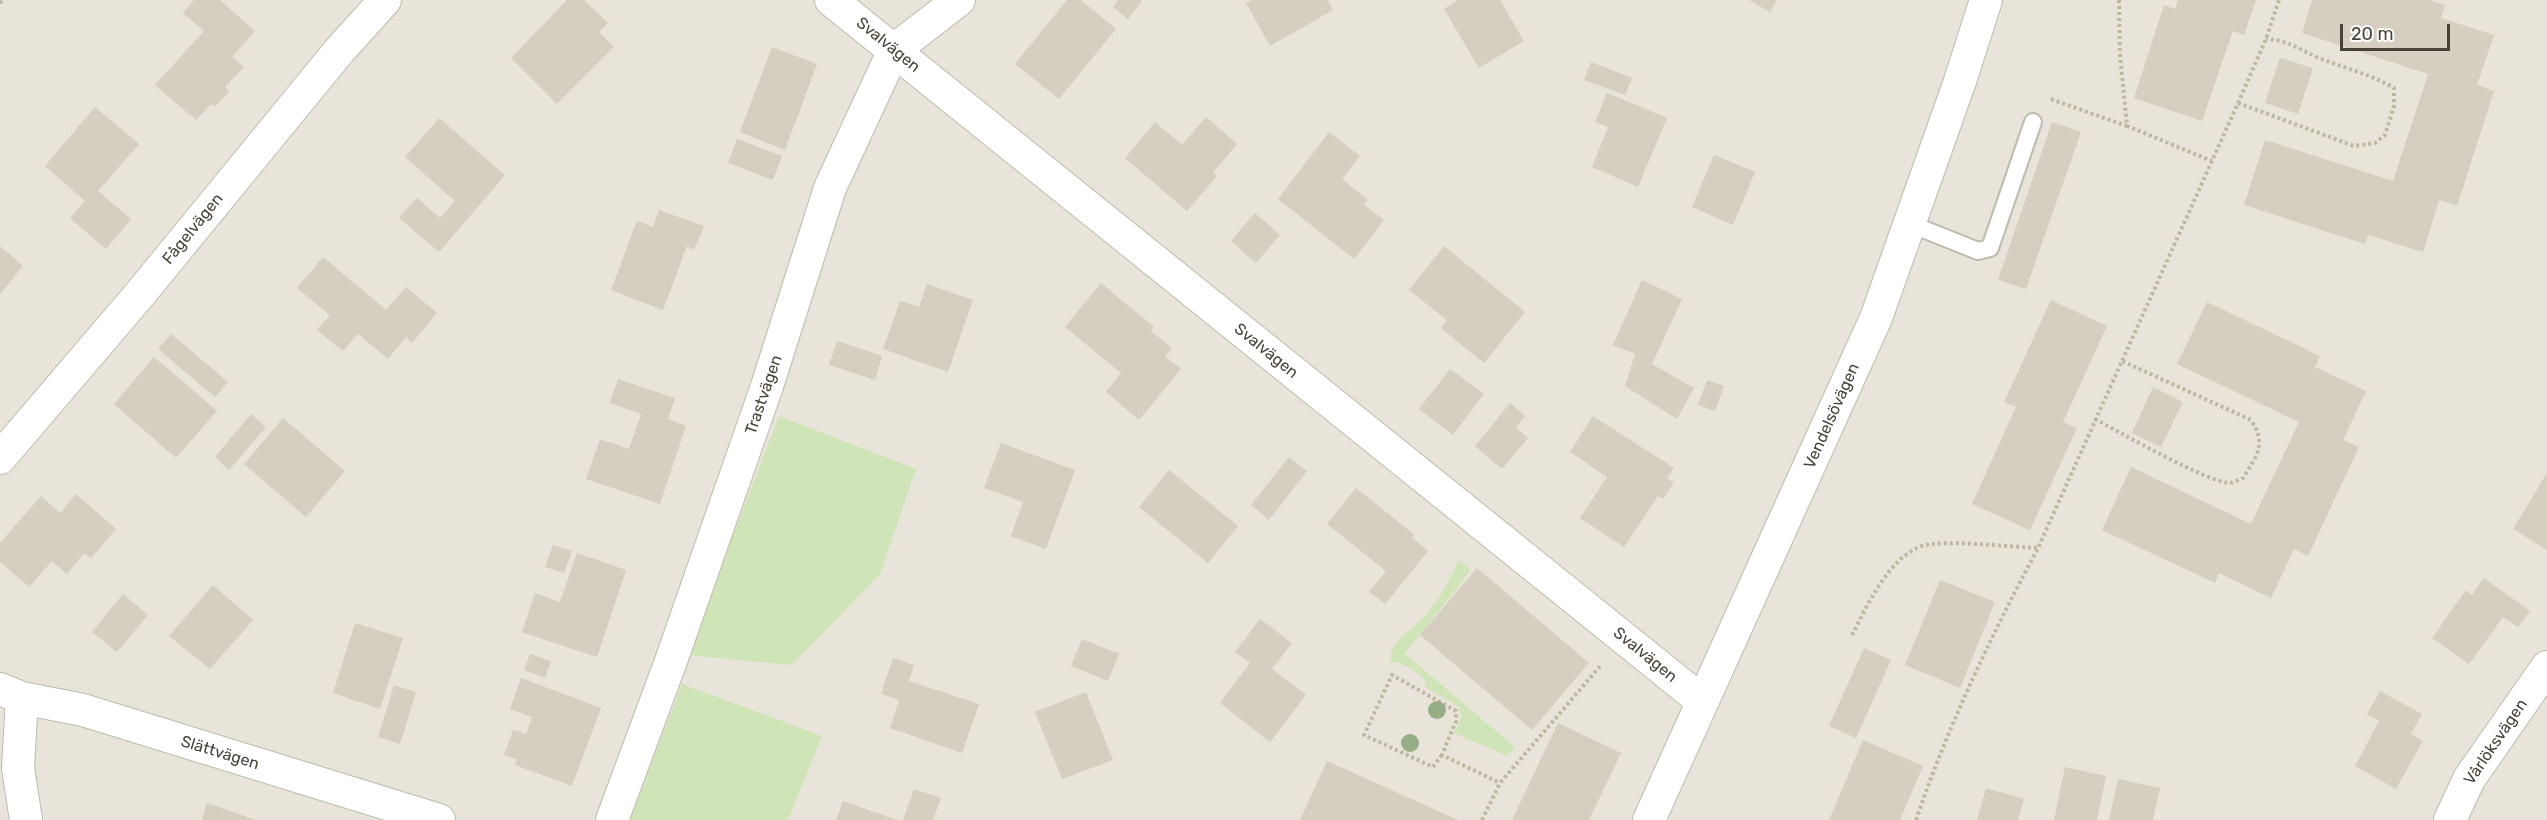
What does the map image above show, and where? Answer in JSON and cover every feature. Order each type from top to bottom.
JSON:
[{"type":"street","name":"Fågelvägen","points":[[0,458],[140,294],[339,51],[385,0]]},
{"type":"street","name":"Svalvägen","points":[[831,0],[1702,701]]},
{"type":"street","name":"Trastvägen","points":[[612,820],[671,662],[768,386],[830,188],[894,50],[959,0]]},
{"type":"street","name":"Vendelsövägen","points":[[1649,820],[1876,318],[1960,81],[1986,0]]},
{"type":"street","name":"Vårlöksvägen","points":[[2450,820],[2469,779],[2547,667]]},
{"type":"street","points":[[11,693],[18,768],[26,820]]},
{"type":"street","name":"Slättvägen","points":[[11,693],[94,714],[438,820]]},
{"type":"lane","points":[[1908,223],[1978,251],[1990,248],[2033,122]]},
{"type":"path","points":[[2119,0],[2120,55],[2127,126]]},
{"type":"path","points":[[1916,820],[1939,757],[2004,611],[2038,548],[2212,161],[2266,39],[2279,0]]},
{"type":"path","points":[[2238,103],[2354,146],[2375,142],[2385,135],[2394,106],[2394,88],[2375,77],[2318,58],[2280,39],[2266,39]]},
{"type":"path","points":[[2033,122],[2048,98],[2127,126],[2212,161]]},
{"type":"path","points":[[2095,420],[2218,481],[2229,483],[2243,478],[2253,462],[2261,443],[2259,432],[2251,420],[2122,361]]},
{"type":"path","points":[[1852,635],[1872,595],[1889,572],[1906,555],[1923,546],[1952,544],[2038,548]]},
{"type":"path","points":[[1482,820],[1500,783],[1624,638]]},
{"type":"path","points":[[1392,675],[1456,711],[1456,721],[1442,755],[1432,767],[1364,735],[1392,675]]},
{"type":"path","points":[[1442,755],[1500,783]]},
{"type":"shaded area","points":[[0,0],[2547,0],[2547,820],[0,820]]},
{"type":"green space","points":[[779,416],[916,469],[880,574],[792,665],[687,655]]},
{"type":"green space","points":[[1459,560],[1471,570],[1405,654],[1515,747],[1507,756],[1454,733],[1461,719],[1459,707],[1425,687],[1424,679],[1416,672],[1401,664],[1391,662],[1392,650],[1396,644],[1432,607],[1447,585]]},
{"type":"green space","points":[[682,684],[822,736],[788,820],[630,820]]},
{"type":"building","points":[[194,0],[220,0],[255,31],[232,57],[244,67],[225,87],[229,91],[215,107],[211,104],[196,120],[155,85],[204,31],[183,13]]},
{"type":"building","points":[[567,0],[584,0],[608,23],[599,32],[614,47],[557,104],[511,58]]},
{"type":"building","points":[[1067,0],[1081,0],[1116,29],[1059,99],[1015,64]]},
{"type":"building","points":[[1118,0],[1142,1],[1128,19],[1113,7]]},
{"type":"building","points":[[1252,0],[1328,0],[1333,10],[1270,46],[1246,3]]},
{"type":"building","points":[[1458,0],[1500,0],[1524,41],[1479,68],[1444,9]]},
{"type":"building","points":[[1749,0],[1777,0],[1770,12]]},
{"type":"building","points":[[2178,0],[2256,0],[2244,35],[2233,31],[2202,121],[2134,98],[2164,5],[2175,9]]},
{"type":"building","points":[[2312,0],[2429,0],[2445,5],[2441,18],[2494,35],[2477,85],[2494,91],[2457,206],[2439,200],[2423,252],[2368,235],[2365,244],[2244,205],[2265,140],[2393,181],[2428,74],[2302,33]]},
{"type":"building","points":[[772,47],[817,64],[785,150],[740,132]]},
{"type":"building","points":[[2280,58],[2313,68],[2298,114],[2265,103]]},
{"type":"building","points":[[1591,62],[1632,78],[1625,95],[1584,80]]},
{"type":"building","points":[[1607,93],[1667,118],[1638,187],[1592,167],[1608,127],[1595,122]]},
{"type":"building","points":[[95,107],[139,144],[98,191],[131,219],[106,249],[70,218],[85,201],[45,166]]},
{"type":"building","points":[[1206,117],[1237,144],[1213,173],[1217,176],[1187,211],[1125,158],[1155,122],[1182,145]]},
{"type":"building","points":[[439,118],[505,175],[439,252],[399,218],[417,198],[440,218],[455,201],[405,157]]},
{"type":"building","points":[[2052,122],[2081,132],[2026,289],[1998,280]]},
{"type":"building","points":[[1329,132],[1360,156],[1342,179],[1368,200],[1364,205],[1384,220],[1354,259],[1278,199]]},
{"type":"building","points":[[737,139],[782,156],[773,180],[728,163]]},
{"type":"building","points":[[1714,155],[1755,172],[1733,225],[1692,207]]},
{"type":"building","points":[[659,210],[704,226],[694,250],[687,246],[663,310],[611,290],[637,221],[653,227]]},
{"type":"building","points":[[1255,213],[1280,235],[1256,263],[1231,241]]},
{"type":"building","points":[[0,246],[23,266],[0,294]]},
{"type":"building","points":[[1444,246],[1525,312],[1484,363],[1441,328],[1447,320],[1409,290]]},
{"type":"building","points":[[323,257],[386,310],[406,287],[437,313],[412,343],[406,337],[388,359],[358,334],[343,351],[317,330],[330,315],[297,288]]},
{"type":"building","points":[[1642,280],[1682,299],[1652,364],[1694,388],[1677,419],[1625,386],[1635,354],[1613,345]]},
{"type":"building","points":[[1101,283],[1154,327],[1151,331],[1172,348],[1165,357],[1181,369],[1139,420],[1106,392],[1121,373],[1065,327]]},
{"type":"building","points":[[927,284],[973,300],[948,372],[883,349],[900,301],[919,307]]},
{"type":"building","points":[[2051,300],[2107,326],[2063,422],[2077,428],[2030,530],[1972,504],[2016,407],[2004,402]]},
{"type":"building","points":[[2207,302],[2320,356],[2315,367],[2366,391],[2343,440],[2359,447],[2308,556],[2294,549],[2271,598],[2219,573],[2215,583],[2102,530],[2131,467],[2251,524],[2299,422],[2177,364]]},
{"type":"building","points":[[171,334],[228,382],[215,397],[158,349]]},
{"type":"building","points":[[837,341],[882,356],[875,380],[829,365]]},
{"type":"building","points":[[154,357],[217,411],[176,458],[114,404]]},
{"type":"building","points":[[1450,369],[1484,394],[1453,435],[1419,409]]},
{"type":"building","points":[[618,379],[675,398],[668,419],[686,426],[660,504],[586,479],[600,439],[629,449],[641,414],[610,403]]},
{"type":"building","points":[[1707,380],[1724,386],[1715,411],[1698,405]]},
{"type":"building","points":[[2153,387],[2183,402],[2161,447],[2132,433]]},
{"type":"building","points":[[1510,403],[1525,416],[1516,428],[1528,438],[1502,469],[1475,446]]},
{"type":"building","points":[[251,414],[266,427],[229,470],[215,457]]},
{"type":"building","points":[[1593,416],[1674,468],[1667,478],[1674,482],[1663,499],[1658,496],[1624,547],[1580,518],[1607,477],[1570,452]]},
{"type":"building","points":[[283,418],[345,471],[306,517],[244,464]]},
{"type":"building","points":[[1001,443],[1075,470],[1046,549],[1011,536],[1023,502],[984,488]]},
{"type":"building","points":[[1289,457],[1307,471],[1269,520],[1251,505]]},
{"type":"building","points":[[1169,470],[1238,526],[1208,563],[1139,507]]},
{"type":"building","points":[[2547,473],[2547,550],[2513,529]]},
{"type":"building","points":[[1356,488],[1415,535],[1412,538],[1428,551],[1385,604],[1369,592],[1386,571],[1327,524]]},
{"type":"building","points":[[76,494],[116,529],[91,558],[84,553],[67,574],[52,561],[29,587],[0,562],[0,543],[41,496],[60,513]]},
{"type":"building","points":[[553,545],[572,551],[564,573],[545,567]]},
{"type":"building","points":[[577,553],[626,570],[597,657],[522,632],[535,593],[560,602]]},
{"type":"building","points":[[1477,568],[1589,663],[1532,730],[1420,635]]},
{"type":"building","points":[[2484,578],[2530,611],[2518,627],[2503,617],[2469,664],[2432,638],[2466,590],[2472,595]]},
{"type":"building","points":[[1940,580],[1995,602],[1960,688],[1905,665]]},
{"type":"building","points":[[213,585],[253,620],[210,669],[169,636]]},
{"type":"building","points":[[123,594],[148,615],[117,652],[92,632]]},
{"type":"building","points":[[1260,619],[1292,643],[1272,669],[1306,695],[1270,742],[1220,703],[1250,663],[1235,652]]},
{"type":"building","points":[[355,623],[403,638],[380,709],[333,693]]},
{"type":"building","points":[[1082,639],[1119,654],[1108,681],[1071,666]]},
{"type":"building","points":[[1864,648],[1891,660],[1856,738],[1829,726]]},
{"type":"building","points":[[530,654],[551,661],[545,678],[524,670]]},
{"type":"building","points":[[893,658],[914,665],[909,681],[979,704],[962,753],[890,728],[899,700],[881,694]]},
{"type":"building","points":[[521,678],[601,708],[572,786],[515,765],[517,760],[504,755],[513,730],[526,734],[532,717],[510,709]]},
{"type":"building","points":[[394,685],[416,692],[400,744],[378,737]]},
{"type":"building","points":[[2380,691],[2422,714],[2411,734],[2423,741],[2396,789],[2355,766],[2379,721],[2367,714]]},
{"type":"building","points":[[1086,692],[1113,760],[1062,779],[1035,712]]},
{"type":"building","points":[[1558,723],[1621,753],[1589,820],[1512,820]]},
{"type":"building","points":[[1863,740],[1923,766],[1900,820],[1829,820]]},
{"type":"building","points":[[1327,761],[1458,820],[1300,820]]},
{"type":"building","points":[[2065,767],[2106,776],[2097,820],[2054,820]]},
{"type":"building","points":[[2118,779],[2160,788],[2153,820],[2109,820]]},
{"type":"building","points":[[1986,788],[2024,799],[2018,820],[1977,820]]},
{"type":"building","points":[[914,789],[941,798],[933,820],[903,820]]},
{"type":"building","points":[[843,801],[897,820],[836,820]]},
{"type":"building","points":[[207,803],[256,820],[202,820]]}]
